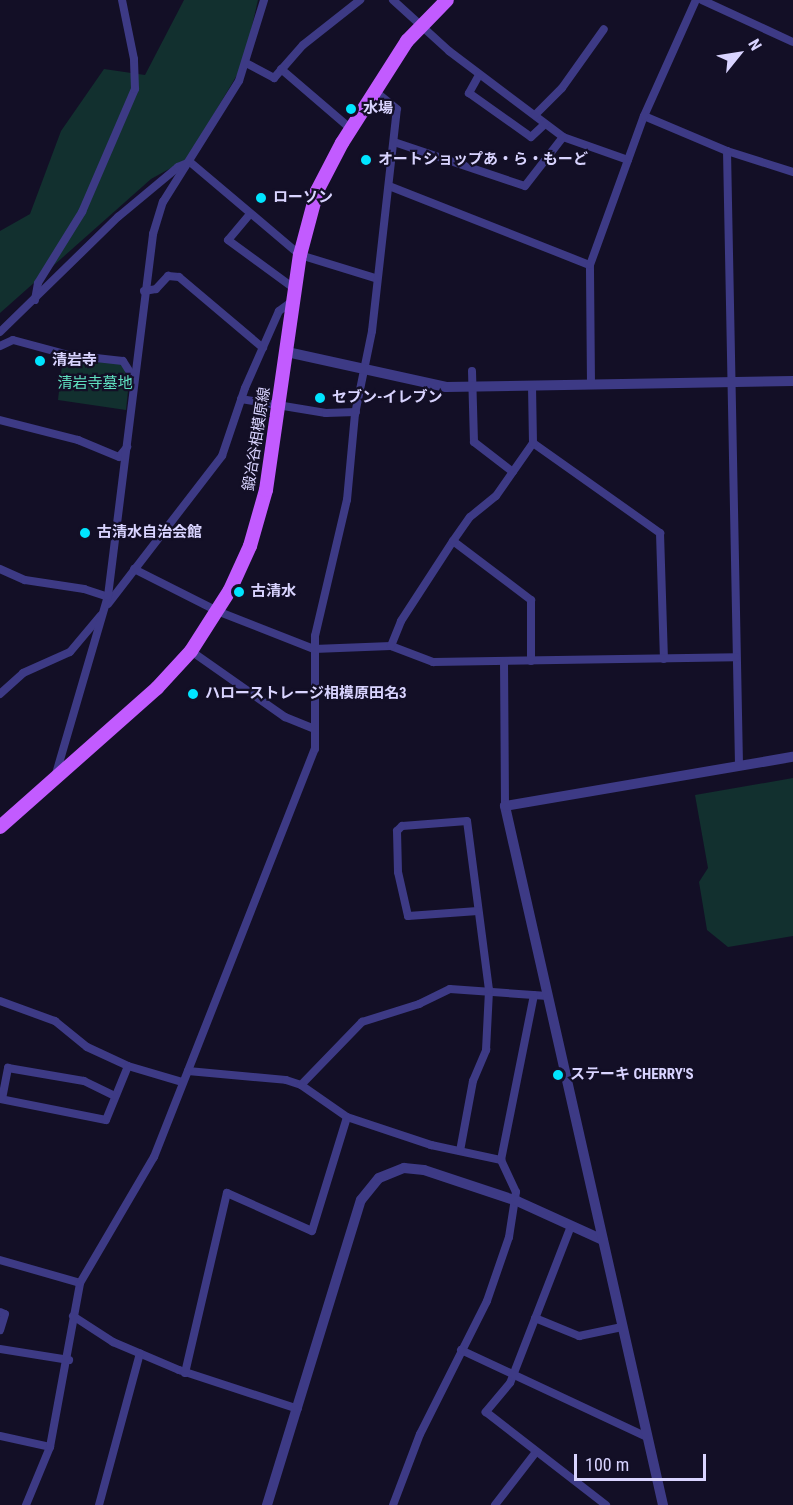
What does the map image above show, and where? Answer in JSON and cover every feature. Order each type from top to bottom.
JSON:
[{"type":"main road","name":"鍛冶谷相模原線","points":[[0,828],[157,688],[191,651],[217,611],[242,564],[258,524],[280,403],[300,255],[317,191],[351,129],[420,24],[447,0]]},
{"type":"street","points":[[35,300],[38,283],[82,212],[135,89],[134,60],[122,0]]},
{"type":"street","points":[[53,783],[110,597],[146,263],[163,202],[190,162],[246,63],[264,0]]},
{"type":"street","points":[[246,63],[269,78],[282,69],[303,45],[360,0]]},
{"type":"street","points":[[393,0],[479,75],[563,137],[627,160]]},
{"type":"street","points":[[591,385],[590,265],[644,116],[696,0]]},
{"type":"street","points":[[702,0],[793,42]]},
{"type":"street","points":[[535,115],[562,88],[604,28]]},
{"type":"street","points":[[282,69],[351,129]]},
{"type":"street","points":[[479,75],[469,93],[531,137],[545,124]]},
{"type":"street","points":[[26,1505],[50,1447],[69,1360],[73,1316],[80,1282],[143,1178],[188,1071],[315,749],[314,649],[320,604],[347,500],[356,412],[372,331],[375,278],[394,142],[397,109],[375,91]]},
{"type":"street","points":[[644,116],[727,151],[793,172]]},
{"type":"street","points":[[394,142],[525,186],[563,137]]},
{"type":"street","points":[[727,151],[739,766]]},
{"type":"street","points":[[0,332],[118,217],[178,167],[190,162]]},
{"type":"street","points":[[190,162],[300,255],[375,278]]},
{"type":"street","points":[[389,186],[590,265]]},
{"type":"street","points":[[110,597],[216,467],[279,311],[294,294],[228,240],[250,214]]},
{"type":"street","points":[[144,291],[156,289],[168,276],[179,277],[263,348]]},
{"type":"street","points":[[0,346],[13,340],[69,355],[123,361],[133,377]]},
{"type":"street","points":[[287,352],[446,387],[793,381]]},
{"type":"street","points":[[472,371],[474,442],[513,472]]},
{"type":"street","points":[[391,646],[401,621],[453,541],[470,517],[496,496],[533,443],[532,386]]},
{"type":"street","points":[[242,399],[280,403],[326,413],[356,412]]},
{"type":"street","points":[[0,420],[78,440],[119,457],[128,445]]},
{"type":"street","points":[[533,443],[660,533],[663,659]]},
{"type":"street","points":[[453,541],[531,600],[531,661]]},
{"type":"street","points":[[0,569],[25,580],[110,597]]},
{"type":"street","points":[[134,569],[217,611],[314,649],[391,646],[433,662],[736,657]]},
{"type":"street","points":[[0,694],[23,673],[70,652],[104,611]]},
{"type":"street","points":[[191,651],[285,717],[315,729]]},
{"type":"street","points":[[504,661],[506,806],[663,1505]]},
{"type":"street","points":[[506,806],[793,757]]},
{"type":"street","points":[[460,1151],[473,1081],[486,1050],[489,990],[467,821],[402,826],[397,831],[398,872],[408,916],[478,911]]},
{"type":"street","points":[[302,1085],[362,1022],[419,1004],[450,989],[548,996]]},
{"type":"street","points":[[393,1505],[406,1466],[501,1265],[517,1201],[501,1160],[534,995]]},
{"type":"street","points":[[0,1001],[55,1021],[87,1047],[128,1066],[182,1082]]},
{"type":"street","points":[[115,1096],[84,1081],[8,1068],[1,1099],[103,1121],[108,1119],[128,1066]]},
{"type":"street","points":[[188,1071],[286,1080],[302,1085],[347,1117],[460,1151],[501,1160]]},
{"type":"street","points":[[185,1373],[227,1193],[312,1232],[347,1117]]},
{"type":"street","points":[[267,1505],[361,1200],[369,1187],[391,1172],[414,1169],[517,1201],[603,1240]]},
{"type":"street","points":[[571,1226],[513,1375],[486,1412],[606,1505]]},
{"type":"street","points":[[0,1260],[80,1282]]},
{"type":"street","points":[[0,1312],[6,1314],[0,1330]]},
{"type":"street","points":[[73,1316],[140,1353],[185,1373],[298,1409]]},
{"type":"street","points":[[535,1318],[579,1336],[622,1327]]},
{"type":"street","points":[[0,1349],[69,1360]]},
{"type":"street","points":[[461,1350],[647,1437]]},
{"type":"street","points":[[99,1505],[140,1353]]},
{"type":"street","points":[[0,1436],[50,1447]]},
{"type":"street","points":[[495,1505],[536,1452]]},
{"type":"green space","points":[[184,0],[258,0],[243,65],[187,159],[151,179],[0,313],[0,231],[30,214],[61,131],[104,69],[145,75]]},
{"type":"green space","name":"清岩寺墓地","points":[[63,356],[119,363],[126,369],[129,381],[126,410],[58,400]]},
{"type":"green space","points":[[793,778],[793,936],[728,947],[707,930],[699,882],[708,868],[695,795]]},
{"type":"place","name":"水場","points":[[351,109]]},
{"type":"place","name":"オートショップあ・ら・もーど","points":[[366,160]]},
{"type":"place","name":"ローソン","points":[[261,198]]},
{"type":"place","name":"清岩寺","points":[[40,361]]},
{"type":"place","name":"セブン-イレブン","points":[[320,398]]},
{"type":"place","name":"古清水自治会館","points":[[85,533]]},
{"type":"place","name":"古清水","points":[[239,592]]},
{"type":"place","name":"ハローストレージ相模原田名3","points":[[193,694]]},
{"type":"place","name":"ステーキ CHERRY'S","points":[[558,1075]]}]
